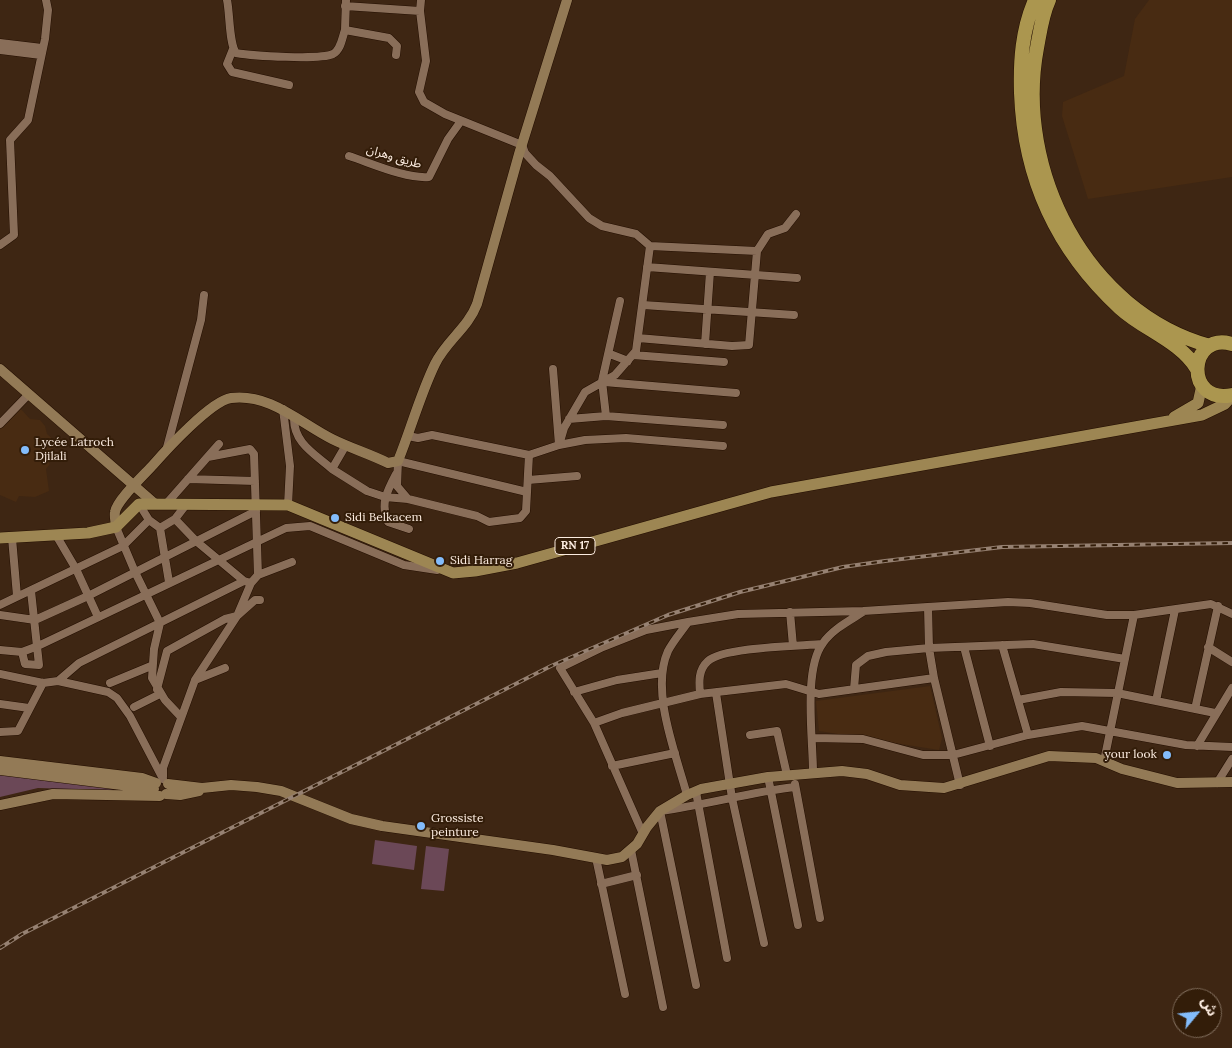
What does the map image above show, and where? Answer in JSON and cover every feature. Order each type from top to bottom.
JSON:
[{"type":"highway","points":[[1035,0],[1022,44],[1021,99],[1026,147],[1042,201],[1062,240],[1091,278],[1136,321],[1182,351],[1196,369],[1202,385],[1216,396],[1232,396]]},
{"type":"highway","points":[[1049,0],[1034,64],[1032,101],[1034,133],[1050,193],[1077,244],[1091,264],[1120,295],[1144,314],[1174,333],[1221,345]]},
{"type":"highway","points":[[1196,369],[1198,360],[1221,345]]},
{"type":"main road","points":[[1221,345],[1232,334]]},
{"type":"main road","name":"RN 17","points":[[1165,422],[1198,403],[1202,385]]},
{"type":"main road","name":"RN 17","points":[[139,504],[166,503],[185,506],[256,508],[288,505],[453,573],[483,570],[516,563],[771,492],[1207,413],[1225,404],[1232,396]]},
{"type":"main road","points":[[6,538],[88,533],[116,527],[139,504]]},
{"type":"street","points":[[0,246],[11,238],[14,233],[10,140],[28,120],[42,51],[48,10],[46,0]]},
{"type":"street","points":[[227,0],[233,49],[227,64],[232,72],[289,85]]},
{"type":"street","points":[[421,0],[420,11],[426,60],[419,92],[424,102],[445,114],[522,145],[525,153],[536,165],[550,176],[589,218],[602,226],[618,228],[636,234],[650,246],[757,251]]},
{"type":"street","points":[[409,529],[388,522],[384,512],[385,497],[436,363],[449,342],[466,324],[477,304],[566,0]]},
{"type":"street","points":[[233,49],[236,53],[281,57],[330,55],[339,48],[345,30],[345,3],[420,11]]},
{"type":"street","points":[[345,30],[389,38],[397,46],[396,55]]},
{"type":"street","points":[[0,43],[42,51]]},
{"type":"street","points":[[0,50],[42,51]]},
{"type":"street","name":"طريق وهران","points":[[349,156],[422,178],[429,177],[448,140],[461,120]]},
{"type":"street","points":[[638,338],[705,344],[749,345],[757,251],[768,234],[785,228],[796,214]]},
{"type":"street","points":[[559,445],[569,419],[585,392],[602,381],[615,376],[636,351],[650,246]]},
{"type":"street","points":[[647,267],[797,278]]},
{"type":"street","points":[[705,344],[710,272]]},
{"type":"street","points":[[166,451],[200,320],[204,295]]},
{"type":"street","points":[[606,416],[602,381],[610,354],[620,301]]},
{"type":"street","points":[[643,305],[794,315]]},
{"type":"street","points":[[610,354],[631,358],[724,362]]},
{"type":"street","points":[[0,369],[154,503]]},
{"type":"street","points":[[553,369],[559,445]]},
{"type":"street","points":[[602,381],[736,393]]},
{"type":"street","points":[[0,424],[28,395]]},
{"type":"street","points":[[182,717],[159,692],[152,678],[152,666],[160,623],[123,546],[116,527],[114,511],[123,497],[136,486],[166,451],[212,408],[230,398],[253,399],[284,409],[307,426],[388,463],[526,492]]},
{"type":"street","points":[[284,409],[290,466],[288,505]]},
{"type":"street","points":[[569,419],[606,416],[723,425]]},
{"type":"street","points":[[294,417],[294,425],[301,443],[309,452],[332,470],[367,491],[385,497],[408,499],[477,516],[490,522],[502,522],[520,518],[526,511],[529,455]]},
{"type":"street","points":[[408,436],[432,435],[529,455],[559,445],[585,440],[626,438],[723,446]]},
{"type":"street","points":[[166,503],[219,444]]},
{"type":"street","points":[[332,470],[346,445]]},
{"type":"street","points":[[208,457],[250,449],[254,454],[258,574]]},
{"type":"street","points":[[397,466],[397,486],[408,499]]},
{"type":"street","points":[[528,480],[577,476]]},
{"type":"street","points":[[188,479],[255,481]]},
{"type":"street","points":[[139,504],[149,520],[160,528],[169,582]]},
{"type":"street","points":[[160,528],[175,519],[185,506]]},
{"type":"street","points":[[0,615],[35,620],[88,596],[256,508]]},
{"type":"street","points":[[175,519],[196,541],[247,582]]},
{"type":"street","points":[[0,605],[123,546],[149,520]]},
{"type":"street","points":[[0,650],[22,652],[38,646],[169,582],[286,528],[310,526],[404,565],[453,573]]},
{"type":"street","points":[[56,535],[76,569],[98,617]]},
{"type":"street","points":[[6,538],[17,596]]},
{"type":"street","points":[[58,681],[79,663],[247,582],[258,574],[292,562]]},
{"type":"street","points":[[237,616],[247,582]]},
{"type":"street","points":[[22,652],[25,664],[40,665],[31,591]]},
{"type":"street","points":[[161,787],[163,768],[195,680],[237,616],[255,600],[260,600]]},
{"type":"street","points":[[643,834],[594,723],[561,671],[562,666],[646,630],[738,614],[864,611],[1030,603],[1074,612],[1134,615],[1175,610],[1196,605],[1218,606],[1232,614]]},
{"type":"street","points":[[1195,709],[1218,606]]},
{"type":"street","points":[[928,607],[929,648],[934,678],[960,785]]},
{"type":"street","points":[[1156,701],[1175,610]]},
{"type":"street","points":[[813,772],[811,694],[816,654],[829,635],[864,611]]},
{"type":"street","points":[[790,612],[793,646]]},
{"type":"street","points":[[1104,761],[1134,615]]},
{"type":"street","points":[[134,706],[159,692],[167,651],[225,619],[237,616]]},
{"type":"street","points":[[688,622],[668,651],[662,673],[663,702],[676,753],[691,794],[698,806],[728,958]]},
{"type":"street","points":[[700,694],[700,671],[708,660],[728,653],[822,644]]},
{"type":"street","points":[[854,689],[856,665],[868,656],[929,648],[1033,644],[1125,658]]},
{"type":"street","points":[[1002,645],[1028,735]]},
{"type":"street","points":[[1208,647],[1232,662]]},
{"type":"street","points":[[964,648],[990,746]]},
{"type":"street","points":[[110,684],[152,666]]},
{"type":"street","points":[[195,680],[225,668]]},
{"type":"street","points":[[574,692],[617,680],[662,673]]},
{"type":"street","points":[[0,674],[43,683],[58,681],[108,692],[116,698],[130,716],[161,787]]},
{"type":"street","points":[[594,723],[663,702],[700,694],[786,684],[811,694],[819,694],[934,678]]},
{"type":"street","points":[[0,732],[18,731],[43,683]]},
{"type":"street","points":[[1197,746],[1215,713],[1232,688]]},
{"type":"street","points":[[1018,700],[1061,692],[1117,693],[1215,713]]},
{"type":"street","points":[[716,693],[732,798],[764,943]]},
{"type":"street","points":[[0,704],[30,708]]},
{"type":"street","points":[[813,738],[863,739],[923,755],[953,755],[1028,735],[1082,726],[1197,746],[1232,747]]},
{"type":"street","points":[[750,735],[778,731],[790,775],[795,786],[820,918]]},
{"type":"street","points":[[612,766],[676,753]]},
{"type":"street","points":[[0,761],[142,778],[180,796],[213,786],[257,786],[281,791],[351,819],[382,826],[553,850],[607,860],[622,857],[631,850],[660,811],[691,794],[768,777],[842,771],[867,774],[900,785],[944,788],[960,785],[1049,756],[1096,758],[1122,769],[1177,784],[1232,782]]},
{"type":"street","points":[[1217,783],[1232,759]]},
{"type":"street","points":[[0,770],[161,787]]},
{"type":"street","points":[[768,777],[798,925]]},
{"type":"street","points":[[660,811],[698,806],[795,786]]},
{"type":"street","points":[[0,805],[53,794],[161,787]]},
{"type":"street","points":[[660,811],[696,985]]},
{"type":"street","points":[[631,850],[663,1007]]},
{"type":"street","points":[[596,858],[625,994]]},
{"type":"street","points":[[601,884],[637,875]]},
{"type":"shaded area","points":[[1149,0],[1232,0],[1232,177],[1088,199],[1062,116],[1063,102],[1124,76],[1135,19]]},
{"type":"shaded area","name":"Lycée Latroch Djilali","points":[[20,408],[30,419],[40,420],[45,426],[47,434],[57,443],[45,458],[50,464],[46,469],[49,491],[35,497],[19,496],[16,502],[0,495],[0,429]]},
{"type":"shaded area","points":[[930,686],[942,738],[939,750],[819,731],[816,701]]},
{"type":"shaded area","points":[[0,775],[138,791],[38,788],[0,797]]},
{"type":"shaded area","points":[[375,840],[417,846],[414,870],[372,864]]},
{"type":"shaded area","points":[[426,846],[449,849],[444,891],[421,889]]},
{"type":"railway","points":[[0,948],[22,934],[551,666],[668,615],[740,592],[843,567],[885,561],[1002,547],[1232,543]]},
{"type":"place","name":"Lycée Latroch Djilali","points":[[25,450]]},
{"type":"place","name":"Sidi Belkacem","points":[[335,518]]},
{"type":"place","name":"Sidi Harrag","points":[[440,561]]},
{"type":"place","name":"your look","points":[[1167,755]]},
{"type":"place","name":"Grossiste peinture","points":[[421,826]]}]
